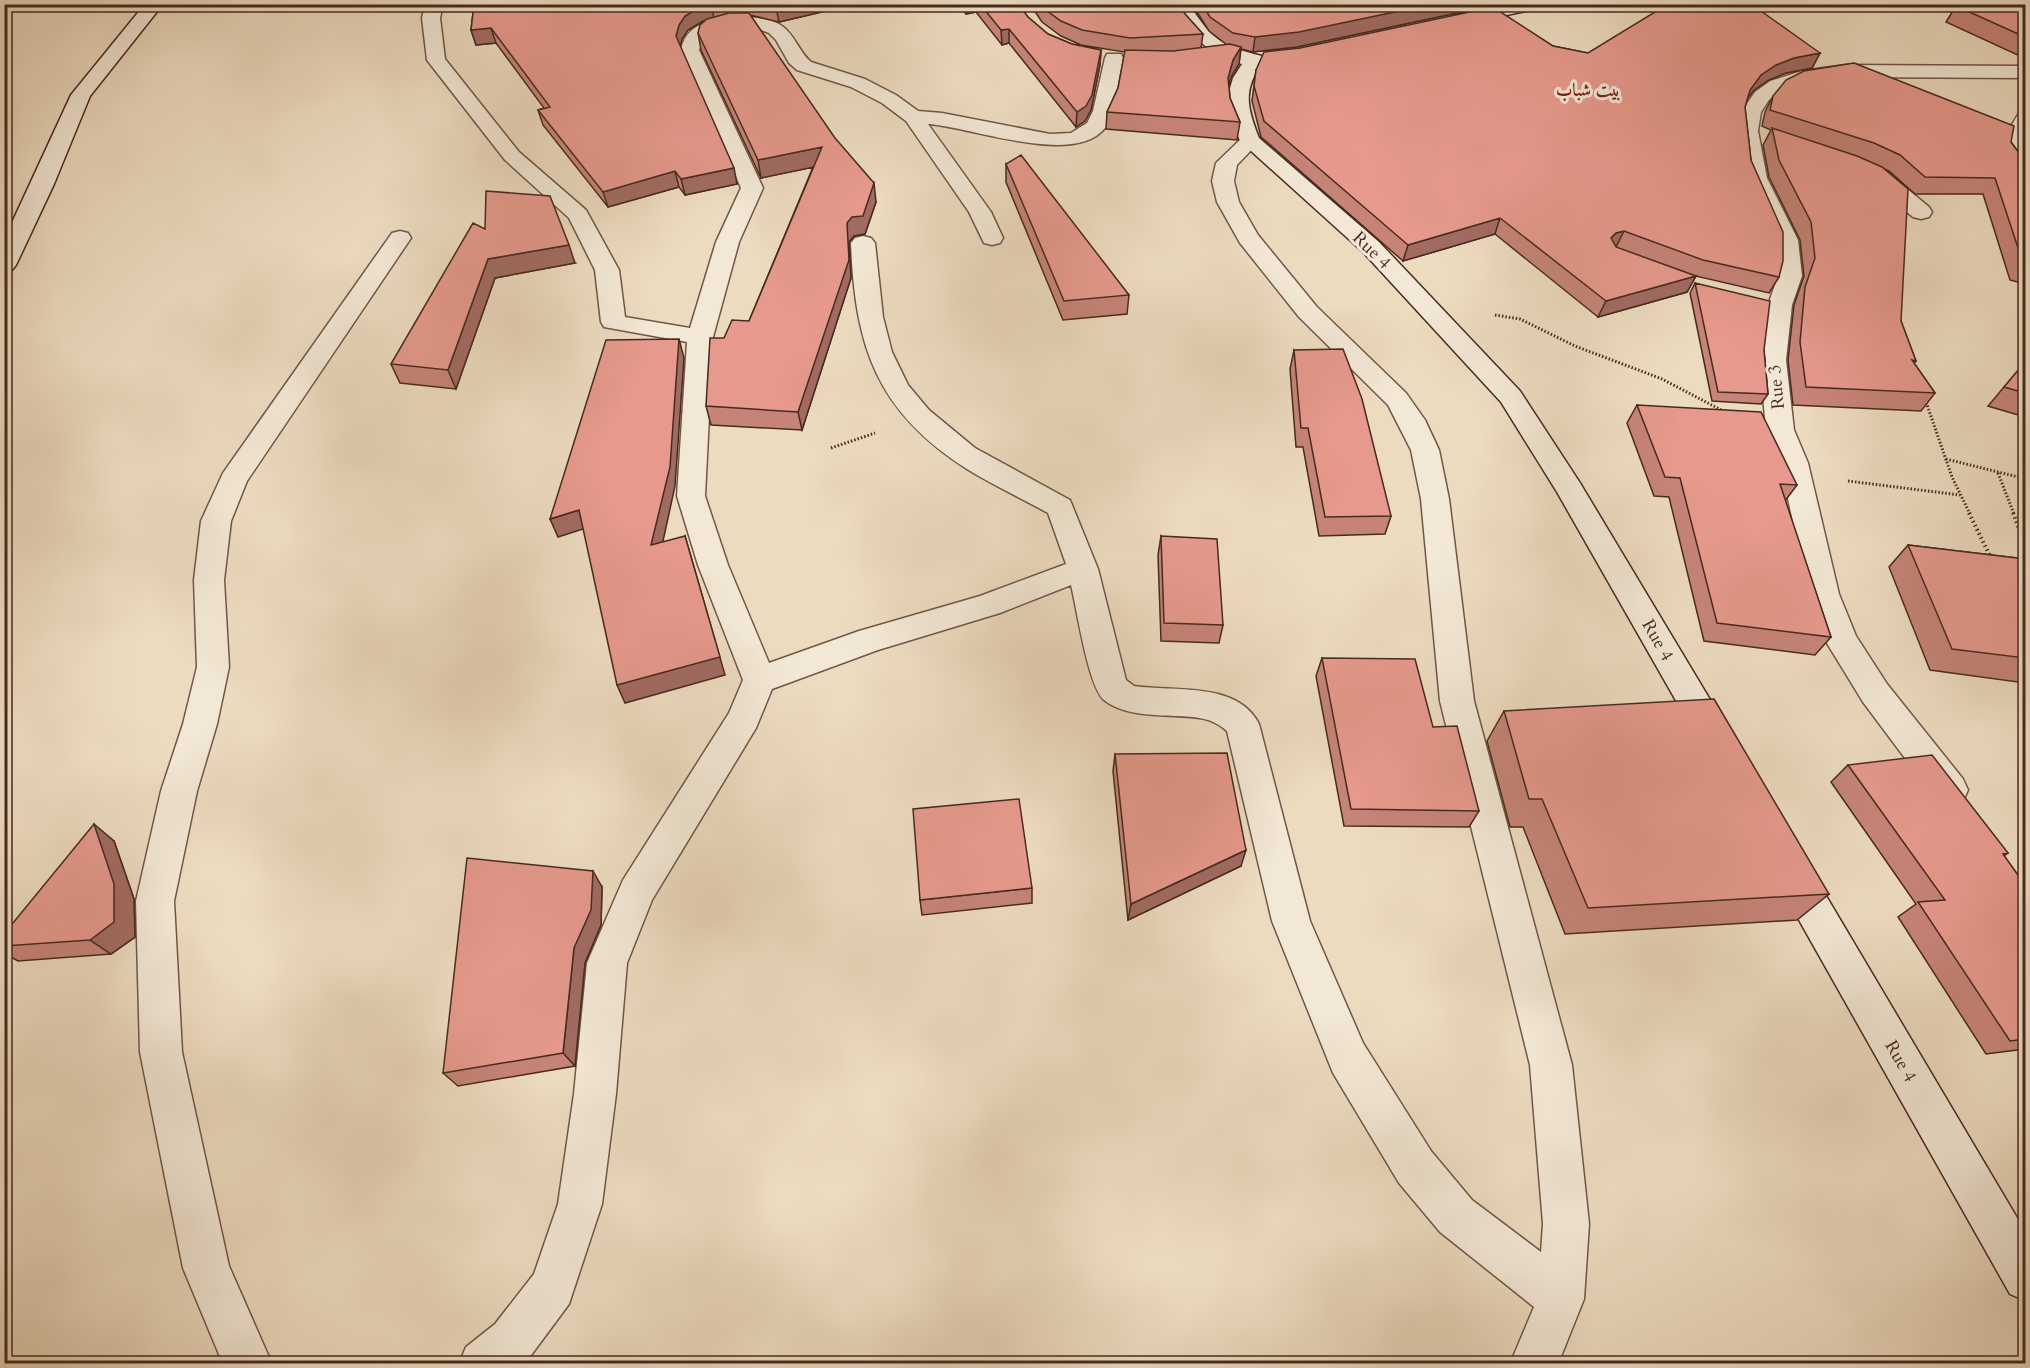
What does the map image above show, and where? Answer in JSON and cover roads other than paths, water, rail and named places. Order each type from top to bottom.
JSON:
[{"type":"street","points":[[4,265],[43,184],[81,95],[154,4]]},
{"type":"street","points":[[434,4],[431,18],[436,60],[512,156],[578,215],[607,270],[613,322],[700,337]]},
{"type":"street","points":[[1180,4],[1200,37],[1249,58]]},
{"type":"street","points":[[1440,24],[1536,4]]},
{"type":"street","points":[[483,1364],[512,1341],[553,1288],[580,1204],[595,1094],[607,963],[636,892],[744,718],[759,680],[713,565],[692,496],[700,337],[715,278],[740,209],[752,188],[690,50],[693,39],[703,30],[732,23],[759,22],[775,29],[784,37],[796,59],[804,66],[858,83],[889,99],[913,117],[980,212],[992,238]]},
{"type":"street","points":[[913,117],[942,119],[1050,140],[1076,139],[1096,126],[1103,111],[1114,58]]},
{"type":"street","points":[[1197,58],[1249,58]]},
{"type":"street","name":"Rue 4","points":[[1249,58],[1238,95],[1240,115],[1250,141],[1371,248],[1510,397],[1570,490],[1730,765]]},
{"type":"street","name":"Rue 3","points":[[1964,809],[1875,693],[1840,640],[1827,603],[1794,463],[1780,430],[1770,303],[1790,276],[1787,240],[1756,178],[1759,135],[1751,112],[1762,96],[1777,85],[1802,77],[1845,71],[2025,72]]},
{"type":"street","points":[[2025,117],[2014,144],[2012,157],[2025,176]]},
{"type":"street","points":[[1250,141],[1227,163],[1223,181],[1228,202],[1248,238],[1308,312],[1397,399],[1411,420],[1425,450],[1435,498],[1457,701],[1551,1065],[1566,1224],[1561,1299],[1534,1364]]},
{"type":"street","points":[[1855,166],[1880,178],[1921,212]]},
{"type":"street","points":[[248,1364],[206,1268],[161,1052],[155,901],[179,790],[200,724],[213,667],[209,580],[216,521],[232,480],[400,238]]},
{"type":"street","points":[[863,243],[865,291],[875,337],[895,387],[946,440],[975,461],[1060,507],[1083,569],[1108,676],[1114,690],[1155,703],[1190,702],[1210,705],[1222,709],[1242,724],[1291,921],[1348,1058],[1415,1167],[1456,1216],[1520,1264],[1561,1299]]},
{"type":"street","points":[[759,680],[870,640],[989,605],[1083,569]]},
{"type":"street","name":"Rue 4","points":[[1778,847],[2025,1278]]},
{"type":"district","name":"بيت شباب","points":[[1588,90]]}]
